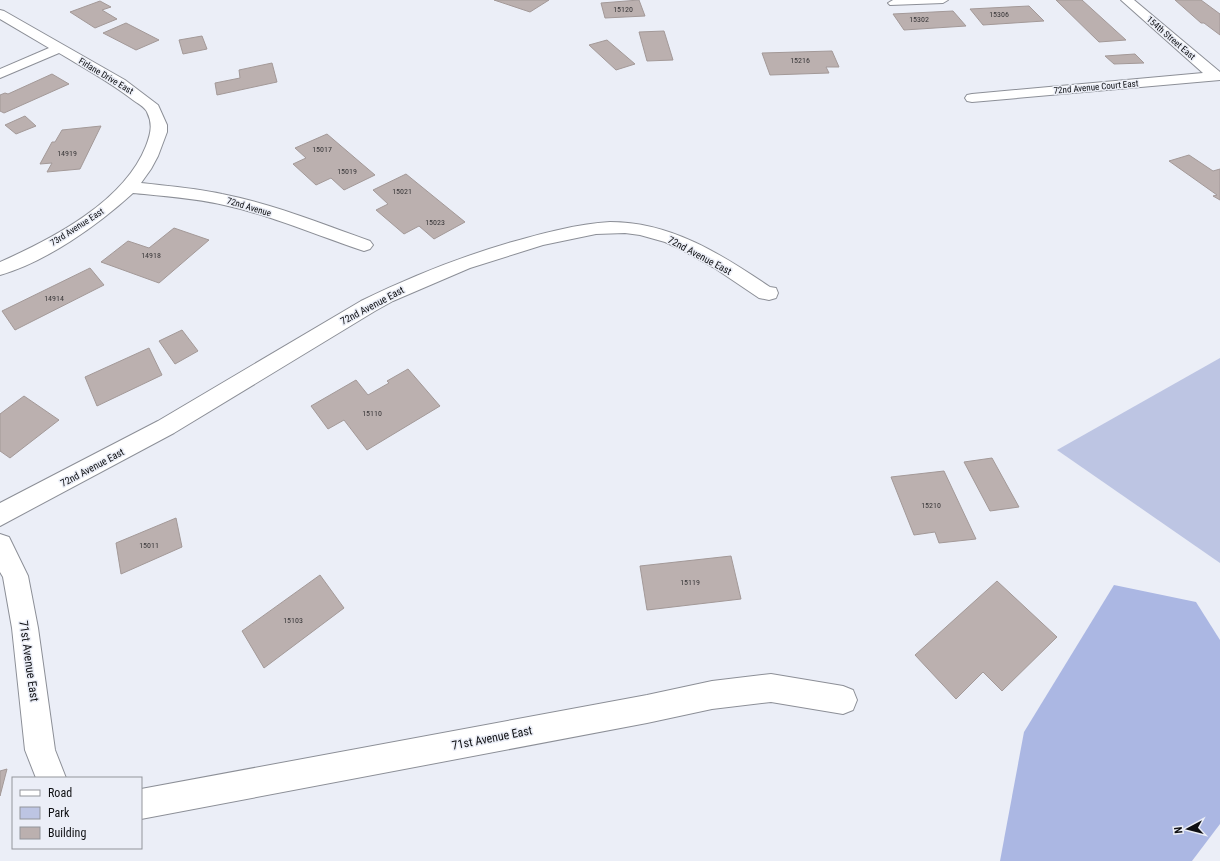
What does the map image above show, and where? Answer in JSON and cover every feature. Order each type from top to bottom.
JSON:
[{"type":"street","name":"154th Street East","points":[[1127,0],[1218,76]]},
{"type":"street","name":"Firlane Drive East","points":[[0,14],[120,83],[153,108],[159,125],[159,132],[143,169]]},
{"type":"street","points":[[0,74],[60,48]]},
{"type":"street","name":"72nd Avenue Court East","points":[[972,98],[1218,76]]},
{"type":"street","name":"73rd Avenue East","points":[[0,269],[30,256],[77,229],[105,209],[129,187],[143,169]]},
{"type":"street","name":"72nd Avenue","points":[[129,187],[181,192],[223,199],[261,209],[364,245]]},
{"type":"street","name":"72nd Avenue East","points":[[0,515],[166,427],[368,306],[395,292],[492,254],[535,241],[584,230],[606,228],[640,229],[667,238],[703,254],[766,293],[769,293]]},
{"type":"street","name":"71st Avenue East","points":[[0,545],[15,576],[26,628],[40,750],[51,777]]},
{"type":"street","name":"71st Avenue East","points":[[142,804],[632,712],[712,695],[771,688],[843,700]]},
{"type":"lane","points":[[893,3],[943,0]]},
{"type":"green space","points":[[1220,358],[1220,563],[1057,450]]},
{"type":"shaded area","points":[[1114,585],[1196,602],[1220,640],[1220,824],[1192,861],[1000,861],[1024,732]]},
{"type":"building","points":[[494,0],[549,0],[530,12]]},
{"type":"building","points":[[639,0],[645,16],[605,18],[601,3]]},
{"type":"building","points":[[1056,0],[1082,0],[1126,40],[1099,42]]},
{"type":"building","points":[[1175,0],[1201,0],[1220,14],[1220,35],[1204,23],[1201,23]]},
{"type":"building","points":[[100,1],[111,7],[102,10],[117,19],[95,28],[70,12]]},
{"type":"building","points":[[1029,6],[1044,21],[983,25],[970,9]]},
{"type":"building","points":[[953,11],[966,26],[904,30],[893,14]]},
{"type":"building","points":[[126,23],[159,40],[136,50],[103,33]]},
{"type":"building","points":[[664,31],[673,60],[647,61],[639,32]]},
{"type":"building","points":[[202,36],[207,49],[183,54],[179,40]]},
{"type":"building","points":[[607,40],[635,64],[616,70],[589,45]]},
{"type":"building","points":[[832,51],[839,67],[826,67],[829,73],[770,75],[762,53]]},
{"type":"building","points":[[1135,54],[1144,63],[1114,64],[1105,56]]},
{"type":"building","points":[[272,63],[277,82],[217,95],[215,83],[240,78],[239,70]]},
{"type":"building","points":[[52,74],[69,84],[4,113],[0,111],[0,95],[5,93],[8,94]]},
{"type":"building","points":[[25,116],[36,126],[16,134],[5,125]]},
{"type":"building","points":[[101,126],[80,169],[47,172],[52,163],[40,164],[52,142],[55,142],[62,130]]},
{"type":"building","points":[[327,134],[375,175],[344,190],[331,178],[316,185],[293,164],[306,158],[295,148]]},
{"type":"building","points":[[1189,155],[1213,171],[1220,169],[1220,200],[1213,196],[1217,195],[1169,161]]},
{"type":"building","points":[[406,174],[465,222],[434,239],[419,226],[404,234],[376,210],[388,204],[373,190]]},
{"type":"building","points":[[174,228],[209,240],[159,283],[101,262],[128,241],[149,248]]},
{"type":"building","points":[[90,268],[104,285],[15,330],[2,311]]},
{"type":"building","points":[[182,330],[198,351],[175,364],[159,341]]},
{"type":"building","points":[[149,348],[162,375],[97,406],[85,377]]},
{"type":"building","points":[[408,369],[440,406],[367,450],[344,420],[328,429],[311,406],[356,380],[368,395],[389,383],[387,381]]},
{"type":"building","points":[[24,396],[59,420],[10,458],[0,451],[0,414]]},
{"type":"building","points":[[992,458],[1019,507],[990,511],[964,462]]},
{"type":"building","points":[[944,471],[976,539],[939,543],[935,532],[914,535],[891,477]]},
{"type":"building","points":[[176,518],[182,547],[121,574],[116,543]]},
{"type":"building","points":[[731,556],[741,599],[647,610],[640,566]]},
{"type":"building","points":[[320,575],[344,608],[264,668],[242,631]]},
{"type":"building","points":[[997,581],[1057,637],[1002,691],[983,672],[956,699],[915,655]]},
{"type":"building","points":[[7,769],[0,796],[0,771]]}]
